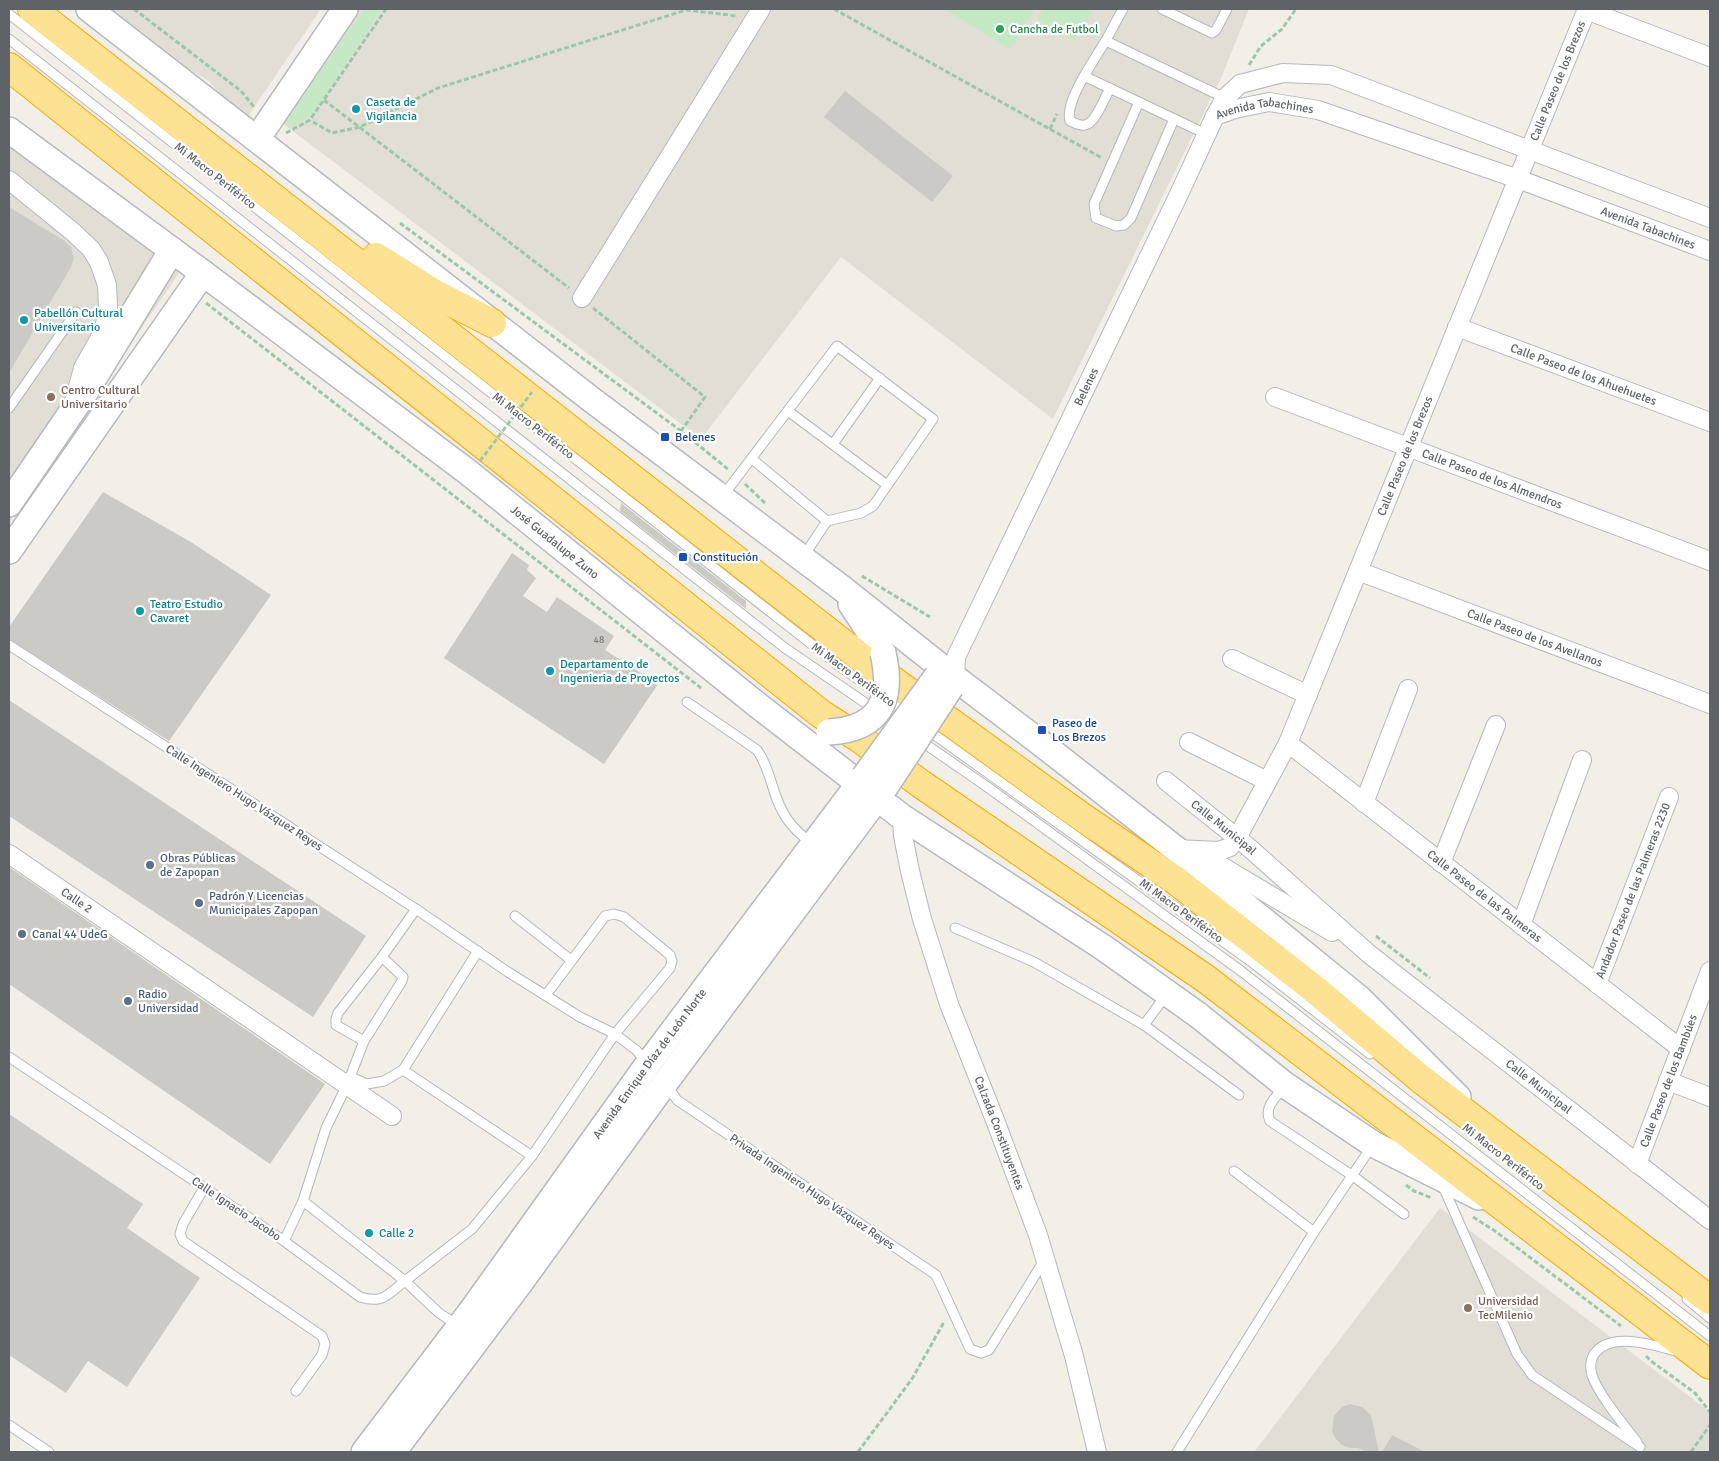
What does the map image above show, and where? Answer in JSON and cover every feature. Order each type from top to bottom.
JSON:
[{"type":"highway","points":[[33,9],[121,64],[247,155],[377,258],[435,294],[492,323]]},
{"type":"highway","points":[[33,9],[863,659],[1082,817],[1175,880],[1312,988],[1422,1080],[1710,1300]]},
{"type":"highway","points":[[9,67],[821,714],[859,738],[921,784],[1206,979],[1504,1208],[1707,1353]]},
{"type":"main road","points":[[89,9],[492,323],[802,559],[848,580],[948,673],[1186,850],[1360,999],[1499,1139]]},
{"type":"main road","points":[[257,139],[345,9]]},
{"type":"main road","name":"José Guadalupe Zuno","points":[[9,130],[470,473],[760,707],[871,787],[902,817],[1104,948],[1168,993],[1286,1085],[1373,1144],[1504,1208]]},
{"type":"main road","points":[[9,504],[71,413],[172,250]]},
{"type":"main road","points":[[9,551],[203,273]]},
{"type":"main road","points":[[760,707],[796,725],[829,732],[856,727],[868,721],[877,711],[884,700],[887,688],[883,653],[848,580]]},
{"type":"main road","name":"Avenida Enrique Díaz de León Norte","points":[[393,1452],[468,1333],[657,1073],[871,787],[948,673]]},
{"type":"main road","name":"Avenida Enrique Díaz de León Norte","points":[[657,1073],[813,844],[871,787]]},
{"type":"main road","name":"Avenida Enrique Díaz de León Norte","points":[[364,1452],[468,1333]]},
{"type":"street","points":[[582,298],[762,9]]},
{"type":"street","points":[[1587,9],[1710,57]]},
{"type":"street","name":"Calle Paseo de los Brezos","points":[[1186,850],[1219,851],[1230,847],[1237,838],[1288,744],[1587,9]]},
{"type":"street","name":"Avenida Tabachines","points":[[1214,116],[1225,98],[1240,84],[1283,74],[1331,75],[1710,218]]},
{"type":"street","name":"Avenida Tabachines","points":[[1214,116],[1235,109],[1269,102],[1318,110],[1518,179],[1710,252]]},
{"type":"street","name":"Belenes","points":[[948,673],[1214,116]]},
{"type":"street","points":[[9,180],[91,249],[99,262],[107,285],[108,307],[106,320],[102,334],[82,368],[71,413]]},
{"type":"street","name":"Calle Paseo de los Ahuehuetes","points":[[1457,327],[1710,422]]},
{"type":"street","name":"Calle Paseo de los Almendros","points":[[1275,397],[1710,561]]},
{"type":"street","name":"Calle Paseo de los Avellanos","points":[[1358,571],[1710,704]]},
{"type":"street","points":[[1232,659],[1308,694]]},
{"type":"street","points":[[1364,803],[1408,689]]},
{"type":"street","points":[[1441,863],[1496,724]]},
{"type":"street","points":[[1189,742],[1267,781]]},
{"type":"street","name":"Calle Paseo de las Palmeras","points":[[1288,744],[1680,1049]]},
{"type":"street","points":[[1520,925],[1582,760]]},
{"type":"street","name":"Calle Municipal","points":[[1166,782],[1237,838],[1369,954],[1710,1220]]},
{"type":"street","name":"Andador Paseo de las Palmeras 2230","points":[[1597,984],[1669,797]]},
{"type":"street","name":"Calzada Constituyentes","points":[[902,817],[903,836],[922,919],[949,1004],[1038,1235],[1074,1356],[1098,1452]]},
{"type":"street","name":"Calle Municipal","points":[[1186,850],[1369,954]]},
{"type":"street","name":"Calle 2","points":[[9,854],[349,1081],[392,1116]]},
{"type":"street","name":"Calle Paseo de los Bambúes","points":[[1637,1164],[1680,1049],[1706,994],[1710,971]]},
{"type":"street","points":[[1668,1081],[1710,1096]]},
{"type":"lane","points":[[1110,88],[1094,120],[1087,125],[1080,125],[1070,121],[1068,114],[1084,76],[1106,41],[1122,9]]},
{"type":"lane","points":[[1162,9],[1212,33],[1216,30],[1227,9]]},
{"type":"lane","name":"Mi Macro Periférico","points":[[9,14],[838,665],[1249,960],[1374,1057]]},
{"type":"lane","name":"Mi Macro Periférico","points":[[9,39],[785,648],[986,786],[1241,971],[1707,1353]]},
{"type":"lane","points":[[1106,41],[1225,98]]},
{"type":"lane","points":[[1084,76],[1206,134]]},
{"type":"lane","points":[[1139,102],[1094,204],[1096,218],[1116,226],[1124,225],[1131,218],[1174,119]]},
{"type":"lane","points":[[9,408],[76,312]]},
{"type":"lane","points":[[721,498],[837,346],[933,419],[873,506],[861,513],[827,520],[802,559]]},
{"type":"lane","points":[[833,444],[880,378]]},
{"type":"lane","points":[[788,411],[887,485]]},
{"type":"lane","points":[[752,459],[827,520]]},
{"type":"lane","name":"Calle Ingeniero Hugo Vázquez Reyes","points":[[9,646],[546,995]]},
{"type":"lane","points":[[687,702],[757,750],[765,761],[776,798],[786,819],[797,832],[813,844]]},
{"type":"lane","points":[[364,1041],[336,1024],[338,1013],[382,957],[416,909]]},
{"type":"lane","name":"Calle Ignacio Jacobo","points":[[9,1057],[284,1241],[360,1297],[372,1301],[382,1299],[472,1228],[532,1156],[615,1034],[670,968],[672,962],[670,955],[624,917],[614,914],[605,916],[571,960]]},
{"type":"lane","points":[[515,916],[571,960],[546,995]]},
{"type":"lane","points":[[955,928],[1034,962],[1144,1025],[1239,1095]]},
{"type":"lane","points":[[349,1081],[366,1084],[384,1082],[403,1070],[478,951]]},
{"type":"lane","points":[[284,1241],[302,1201],[326,1128],[349,1081],[364,1041],[402,981],[403,977],[382,957]]},
{"type":"lane","points":[[1144,1025],[1168,993]]},
{"type":"lane","name":"Privada Ingeniero Hugo Vázquez Reyes","points":[[546,995],[580,1018],[615,1034],[636,1050],[657,1073],[677,1100],[936,1275],[970,1348],[980,1353],[989,1350],[1045,1258]]},
{"type":"lane","points":[[403,1070],[532,1156]]},
{"type":"lane","points":[[1286,1085],[1267,1109],[1270,1121],[1352,1176],[1404,1214]]},
{"type":"lane","points":[[1177,1452],[1314,1232],[1373,1144]]},
{"type":"lane","points":[[1234,1171],[1314,1232]]},
{"type":"lane","points":[[1438,1177],[1517,1354],[1532,1375],[1642,1450]]},
{"type":"lane","points":[[204,1188],[183,1224],[180,1234],[183,1241],[322,1336],[325,1344],[322,1355],[296,1391]]},
{"type":"lane","points":[[302,1201],[405,1282],[439,1313],[468,1333]]},
{"type":"lane","points":[[1679,1293],[1710,1318]]},
{"type":"lane","points":[[1642,1450],[1613,1410],[1592,1376],[1590,1367],[1596,1352],[1606,1344],[1621,1341],[1707,1353]]},
{"type":"lane","points":[[9,1425],[49,1452]]},
{"type":"path","points":[[134,9],[241,91],[257,111]]},
{"type":"path","points":[[285,134],[310,120],[386,9]]},
{"type":"path","points":[[834,9],[1111,163]]},
{"type":"path","points":[[1240,84],[1253,57],[1261,46],[1282,29],[1296,9]]},
{"type":"path","points":[[313,122],[332,133],[360,128],[438,88],[686,10],[736,15],[751,26]]},
{"type":"path","points":[[324,100],[582,298],[705,397],[681,431]]},
{"type":"path","points":[[395,219],[681,431],[738,477],[771,508]]},
{"type":"path","points":[[480,461],[532,392]]},
{"type":"path","points":[[848,580],[930,617]]},
{"type":"path","points":[[1374,934],[1434,981]]},
{"type":"path","points":[[858,1452],[912,1379],[952,1307]]},
{"type":"path","points":[[1691,1452],[1710,1425]]},
{"type":"shaded area","points":[[110,9],[321,9],[244,122],[208,80],[184,67]]},
{"type":"shaded area","points":[[359,9],[1249,9],[1221,78],[1053,419],[841,257],[701,439],[282,123]]},
{"type":"shaded area","name":"Centro Cultural Universitario","points":[[9,144],[179,273],[9,522]]},
{"type":"shaded area","name":"Universidad TecMilenio","points":[[1440,1208],[1710,1412],[1710,1452],[1254,1452]]},
{"type":"green space","points":[[365,9],[381,9],[310,117],[291,127],[284,122]]},
{"type":"green space","name":"Cancha de Futbol","points":[[944,9],[1035,9],[1010,49]]},
{"type":"green space","points":[[1043,9],[1094,9],[1075,41],[1037,19]]},
{"type":"building","points":[[845,91],[953,176],[932,202],[824,117]]},
{"type":"building","name":"Pabellón Cultural Universitario","points":[[9,207],[63,240],[71,247],[74,258],[71,267],[9,373]]},
{"type":"building","name":"Teatro Estudio Cavaret","points":[[103,492],[191,542],[271,595],[169,741],[9,639],[9,627]]},
{"type":"building","points":[[621,503],[746,601],[746,609],[620,511]]},
{"type":"building","name":"Departamento de Ingenieria de Proyectos","points":[[512,553],[529,565],[527,570],[536,578],[523,596],[547,612],[557,597],[614,636],[605,650],[658,684],[604,764],[444,658]]},
{"type":"building","points":[[9,700],[366,936],[313,1017],[9,816]]},
{"type":"building","points":[[9,867],[325,1084],[270,1164],[9,984]]},
{"type":"building","points":[[9,1114],[143,1204],[127,1228],[200,1278],[127,1387],[88,1361],[66,1393],[9,1355]]},
{"type":"building","points":[[1350,1404],[1362,1407],[1371,1415],[1379,1452],[1366,1452],[1358,1448],[1351,1448],[1342,1445],[1336,1439],[1332,1432],[1334,1416],[1342,1407]]},
{"type":"building","points":[[1392,1435],[1425,1452],[1382,1452]]},
{"type":"place","name":"Cancha de Futbol","points":[[1000,29]]},
{"type":"place","name":"Caseta de Vigilancia","points":[[356,109]]},
{"type":"place","name":"Pabellón Cultural Universitario","points":[[24,320]]},
{"type":"place","name":"Centro Cultural Universitario","points":[[51,397]]},
{"type":"place","name":"Belenes","points":[[665,437]]},
{"type":"place","name":"Constitución","points":[[683,557]]},
{"type":"place","name":"Teatro Estudio Cavaret","points":[[140,611]]},
{"type":"place","name":"Departamento de Ingenieria de Proyectos","points":[[550,671]]},
{"type":"place","name":"Paseo de Los Brezos","points":[[1042,730]]},
{"type":"place","name":"Obras Públicas de Zapopan","points":[[150,865]]},
{"type":"place","name":"Padrón Y Licencias Municipales Zapopan","points":[[199,903]]},
{"type":"place","name":"Canal 44 UdeG","points":[[22,934]]},
{"type":"place","name":"Radio Universidad","points":[[128,1001]]},
{"type":"place","name":"Calle 2","points":[[369,1233]]},
{"type":"place","name":"Universidad TecMilenio","points":[[1468,1308]]}]
